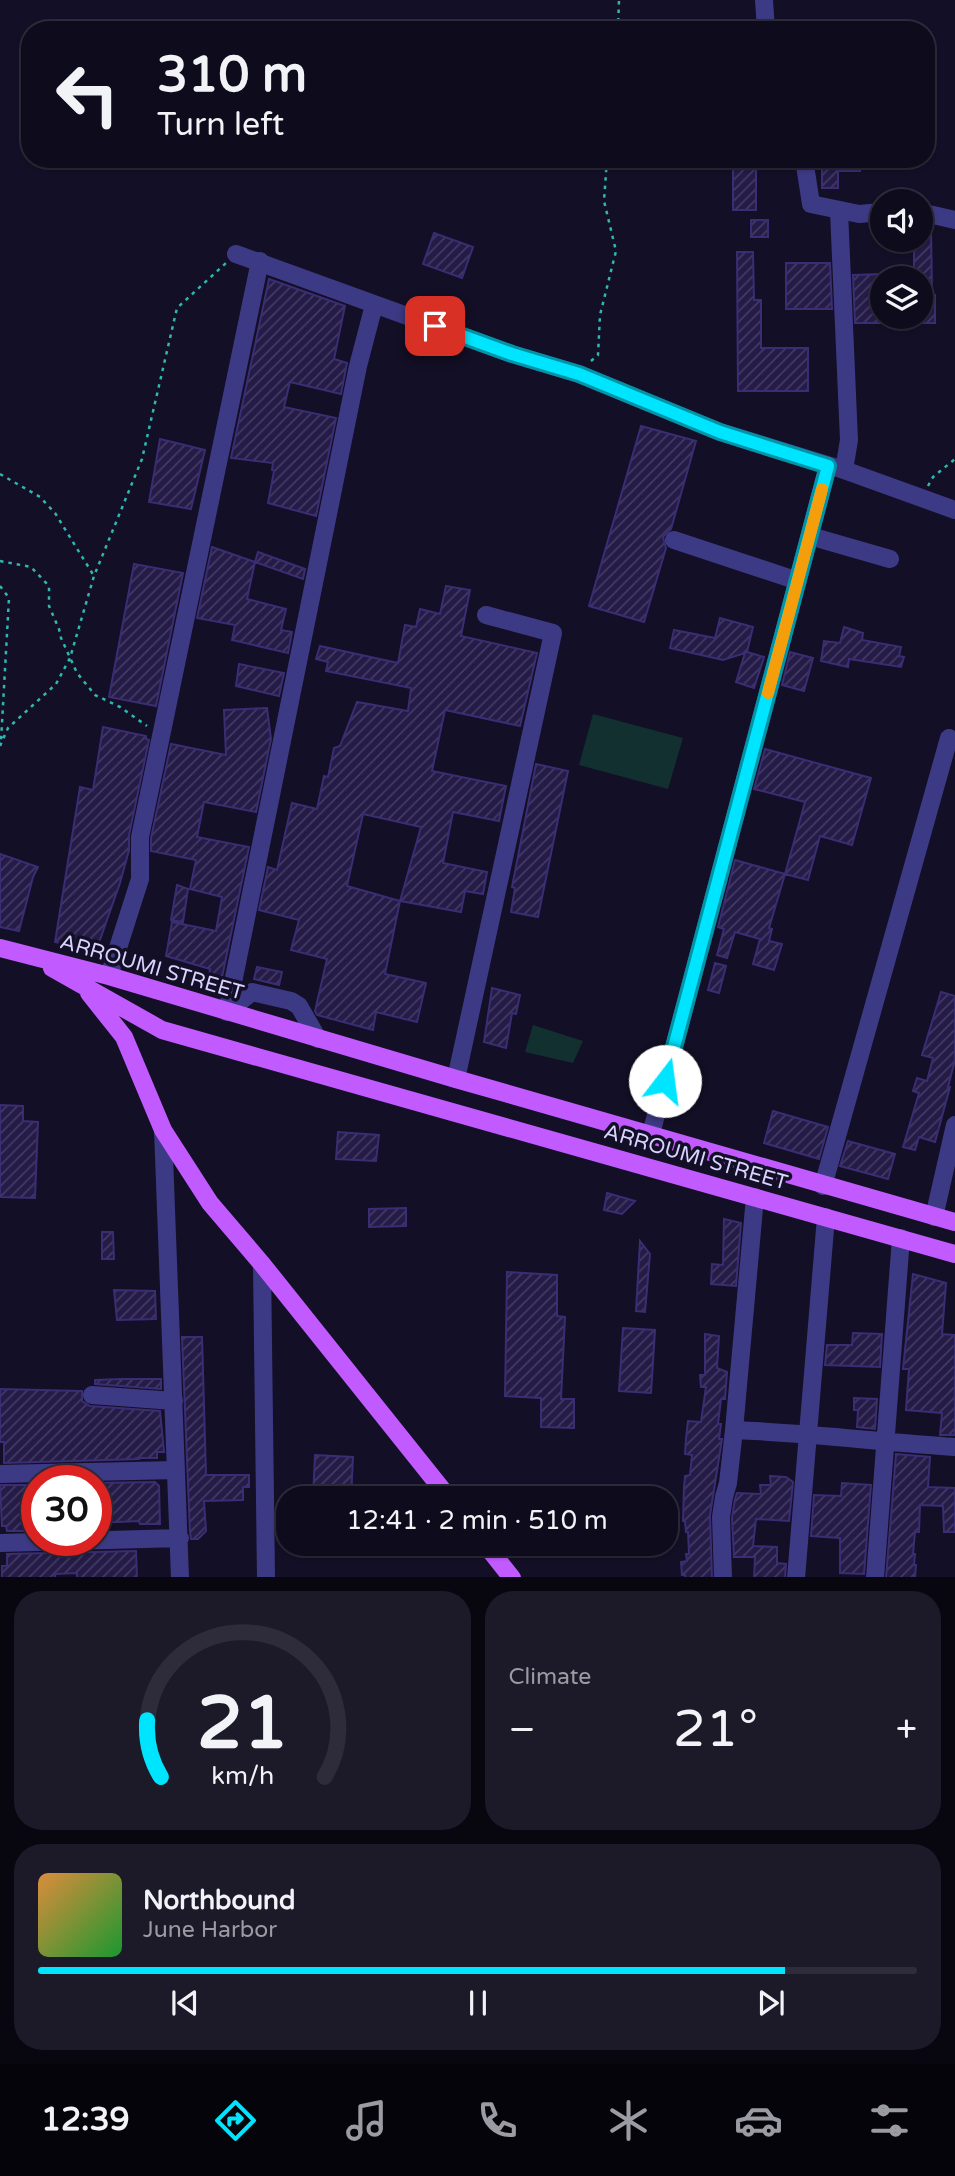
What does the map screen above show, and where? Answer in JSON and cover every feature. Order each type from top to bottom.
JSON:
[{"type":"main road","points":[[0,948],[31,956]]},
{"type":"main road","name":"ARROUMI STREET","points":[[31,956],[109,976],[954,1222]]},
{"type":"main road","name":"ARROUMI STREET","points":[[31,956],[162,1030],[950,1253]]},
{"type":"main road","points":[[83,985],[124,1037],[163,1130],[210,1203],[439,1486]]},
{"type":"main road","points":[[950,1253],[954,1222]]},
{"type":"main road","points":[[495,1556],[512,1577]]},
{"type":"street","points":[[764,0],[765,21]]},
{"type":"street","points":[[805,168],[811,204],[839,211],[870,213]]},
{"type":"street","points":[[651,1134],[810,536],[849,440],[839,211]]},
{"type":"street","points":[[933,215],[955,220]]},
{"type":"street","points":[[236,254],[512,354],[579,374],[720,432],[836,468],[955,510]]},
{"type":"street","points":[[109,976],[140,879],[140,837],[260,261]]},
{"type":"street","points":[[226,1012],[358,366],[374,304]]},
{"type":"street","points":[[810,536],[890,559]]},
{"type":"street","points":[[674,540],[798,581]]},
{"type":"street","points":[[457,1079],[553,633],[486,615]]},
{"type":"street","points":[[823,1186],[949,738]]},
{"type":"street","points":[[226,1012],[252,992],[291,1001],[299,1006],[318,1039]]},
{"type":"street","points":[[934,1217],[955,1125]]},
{"type":"street","points":[[163,1130],[180,1577]]},
{"type":"street","points":[[723,1577],[721,1517],[734,1430],[755,1198]]},
{"type":"street","points":[[796,1577],[826,1217]]},
{"type":"street","points":[[875,1577],[901,1238]]},
{"type":"street","points":[[262,1264],[266,1577]]},
{"type":"street","points":[[92,1395],[174,1401]]},
{"type":"street","points":[[734,1430],[808,1433],[955,1447]]},
{"type":"street","points":[[0,1474],[176,1470]]},
{"type":"street","points":[[0,1543],[180,1538]]},
{"type":"path","points":[[618,21],[619,0]]},
{"type":"path","points":[[579,374],[598,355],[600,315],[616,250],[604,201],[606,168]]},
{"type":"path","points":[[0,745],[8,728],[56,684],[70,658],[94,576],[142,459],[177,307],[236,254]]},
{"type":"path","points":[[922,498],[933,477],[955,459]]},
{"type":"path","points":[[0,474],[40,497],[55,513],[94,576]]},
{"type":"path","points":[[0,561],[31,567],[49,586],[49,606],[77,673],[95,695],[144,723],[160,742]]},
{"type":"path","points":[[0,586],[9,598],[0,745]]},
{"type":"green space","points":[[593,714],[683,738],[668,789],[579,765]]},
{"type":"green space","points":[[533,1025],[583,1041],[573,1063],[525,1052]]},
{"type":"building","points":[[733,168],[756,168],[756,210],[733,210]]},
{"type":"building","points":[[822,168],[860,168],[860,171],[838,171],[838,188],[822,188]]},
{"type":"building","points":[[751,220],[768,220],[768,237],[751,237]]},
{"type":"building","points":[[434,233],[473,247],[462,278],[423,264]]},
{"type":"building","points":[[737,252],[753,252],[754,300],[761,300],[761,348],[808,348],[808,391],[738,391]]},
{"type":"building","points":[[914,252],[931,252],[932,266],[914,266]]},
{"type":"building","points":[[786,263],[830,263],[832,309],[786,309]]},
{"type":"building","points":[[870,274],[870,323],[855,323],[853,275]]},
{"type":"building","points":[[269,279],[345,306],[334,359],[347,363],[341,394],[290,382],[284,407],[336,418],[316,516],[268,503],[273,463],[231,458]]},
{"type":"building","points":[[933,295],[935,295],[933,323]]},
{"type":"building","points":[[641,426],[696,441],[671,529],[663,537],[666,548],[644,622],[589,606]]},
{"type":"building","points":[[160,439],[205,450],[191,509],[149,502]]},
{"type":"building","points":[[212,547],[255,562],[247,599],[286,609],[281,630],[292,632],[288,653],[232,640],[235,625],[197,618]]},
{"type":"building","points":[[258,552],[305,569],[303,579],[255,562]]},
{"type":"building","points":[[134,564],[183,573],[156,706],[109,697]]},
{"type":"building","points":[[446,586],[470,590],[461,636],[537,653],[520,726],[445,710],[432,771],[506,786],[499,821],[453,812],[443,863],[487,872],[483,894],[465,891],[461,912],[400,901],[385,974],[426,983],[417,1022],[376,1012],[373,1030],[317,1015],[315,1011],[327,959],[291,950],[299,920],[259,910],[268,867],[277,870],[292,803],[317,809],[324,776],[328,777],[334,748],[340,746],[357,702],[408,711],[411,688],[326,671],[328,662],[316,659],[320,646],[398,663],[405,625],[416,627],[420,609],[440,614]],"holes":[[[363,814],[421,827],[400,901],[347,886]]]},
{"type":"building","points":[[720,618],[753,627],[747,652],[764,657],[754,688],[736,682],[745,653],[723,660],[670,648],[674,630],[715,638]]},
{"type":"building","points":[[844,627],[863,633],[862,640],[901,647],[899,656],[904,657],[901,667],[849,659],[848,667],[821,661],[824,641],[840,643]]},
{"type":"building","points":[[790,652],[813,658],[804,691],[782,685]]},
{"type":"building","points":[[239,664],[284,673],[279,696],[236,686]]},
{"type":"building","points":[[267,708],[271,739],[256,812],[204,802],[197,837],[249,847],[220,987],[208,984],[210,969],[166,956],[172,922],[216,931],[222,897],[190,889],[196,860],[151,851],[151,838],[171,744],[226,755],[224,710]]},
{"type":"building","points":[[103,727],[146,736],[149,740],[129,835],[129,850],[96,951],[55,942],[80,787],[93,790]]},
{"type":"building","points":[[765,749],[871,778],[852,845],[820,836],[808,880],[785,874],[805,802],[754,789]]},
{"type":"building","points":[[536,764],[568,771],[538,917],[511,912],[515,888],[512,887]]},
{"type":"building","points":[[0,854],[38,867],[19,931],[0,927]]},
{"type":"building","points":[[735,860],[785,874],[769,928],[772,929],[769,941],[782,944],[774,970],[753,964],[760,939],[735,932],[727,958],[717,955],[724,929],[718,927]]},
{"type":"building","points":[[177,885],[188,889],[183,922],[171,920]]},
{"type":"building","points":[[715,963],[726,966],[719,993],[708,990]]},
{"type":"building","points":[[257,967],[282,972],[279,985],[254,979]]},
{"type":"building","points":[[492,988],[520,995],[516,1014],[512,1013],[506,1048],[484,1042]]},
{"type":"building","points":[[941,992],[955,996],[955,1060],[935,1142],[919,1137],[915,1150],[903,1147],[919,1093],[913,1091],[917,1078],[927,1081],[933,1058],[922,1055]]},
{"type":"building","points":[[0,1105],[23,1106],[23,1121],[38,1122],[35,1198],[0,1197]]},
{"type":"building","points":[[773,1111],[828,1127],[819,1159],[764,1143]]},
{"type":"building","points":[[338,1132],[379,1135],[376,1161],[336,1159]]},
{"type":"building","points":[[848,1141],[895,1154],[888,1179],[840,1166]]},
{"type":"building","points":[[607,1193],[635,1201],[622,1214],[604,1210]]},
{"type":"building","points":[[406,1208],[406,1226],[369,1227],[369,1209]]},
{"type":"building","points":[[724,1219],[741,1223],[736,1286],[711,1284],[712,1264],[723,1265]]},
{"type":"building","points":[[102,1232],[113,1232],[114,1259],[102,1259]]},
{"type":"building","points":[[640,1241],[650,1254],[645,1312],[636,1311]]},
{"type":"building","points":[[507,1272],[557,1275],[557,1316],[565,1317],[561,1399],[574,1399],[574,1428],[541,1427],[541,1398],[505,1396]]},
{"type":"building","points":[[913,1274],[946,1283],[942,1334],[955,1335],[955,1435],[940,1435],[942,1413],[906,1410],[909,1369],[903,1369]]},
{"type":"building","points":[[114,1290],[155,1291],[156,1319],[117,1320]]},
{"type":"building","points":[[623,1328],[655,1330],[651,1393],[619,1391]]},
{"type":"building","points":[[853,1333],[882,1334],[880,1367],[825,1365],[827,1345],[852,1345]]},
{"type":"building","points":[[705,1334],[719,1336],[717,1368],[727,1372],[725,1399],[721,1399],[718,1424],[721,1424],[719,1439],[722,1439],[710,1515],[712,1577],[685,1577],[682,1575],[681,1562],[687,1561],[686,1554],[689,1554],[688,1532],[683,1521],[684,1487],[685,1476],[690,1475],[692,1455],[685,1454],[686,1438],[688,1421],[701,1422],[706,1387],[701,1387],[700,1375],[705,1375]]},
{"type":"building","points":[[182,1337],[202,1337],[206,1475],[249,1475],[249,1487],[243,1487],[243,1500],[204,1501],[206,1531],[198,1539],[191,1539],[190,1532]]},
{"type":"building","points":[[161,1379],[161,1389],[95,1384],[95,1380]]},
{"type":"building","points":[[0,1389],[82,1391],[82,1401],[90,1406],[160,1411],[164,1452],[157,1452],[157,1458],[4,1463],[4,1442],[0,1442]]},
{"type":"building","points":[[854,1398],[877,1399],[875,1429],[857,1427],[858,1410],[854,1410]]},
{"type":"building","points":[[896,1454],[930,1457],[928,1487],[955,1488],[955,1532],[944,1532],[943,1506],[920,1505],[919,1532],[915,1532],[913,1554],[915,1577],[886,1577]]},
{"type":"building","points":[[315,1455],[353,1457],[352,1486],[314,1486]]},
{"type":"building","points":[[770,1476],[786,1477],[793,1482],[789,1521],[756,1519],[753,1546],[777,1547],[777,1563],[786,1564],[785,1577],[754,1577],[755,1557],[734,1557],[732,1518],[735,1499],[737,1493],[761,1494],[760,1485],[771,1485]]},
{"type":"building","points":[[155,1482],[159,1486],[160,1524],[140,1524],[139,1521],[112,1522],[112,1483]]},
{"type":"building","points":[[842,1483],[871,1485],[864,1574],[840,1573],[840,1538],[811,1536],[814,1495],[841,1496]]},
{"type":"building","points":[[0,1485],[21,1485],[21,1531],[7,1531],[6,1526],[2,1526]]},
{"type":"building","points":[[136,1551],[137,1577],[77,1577],[77,1573],[55,1574],[55,1577],[2,1577],[2,1566],[7,1566],[7,1554],[112,1556],[112,1552]]},
{"type":"slow traffic","points":[[768,693],[822,489]]},
{"type":"route","points":[[435,326],[512,354],[579,374],[720,432],[828,466],[665,1081]]}]
